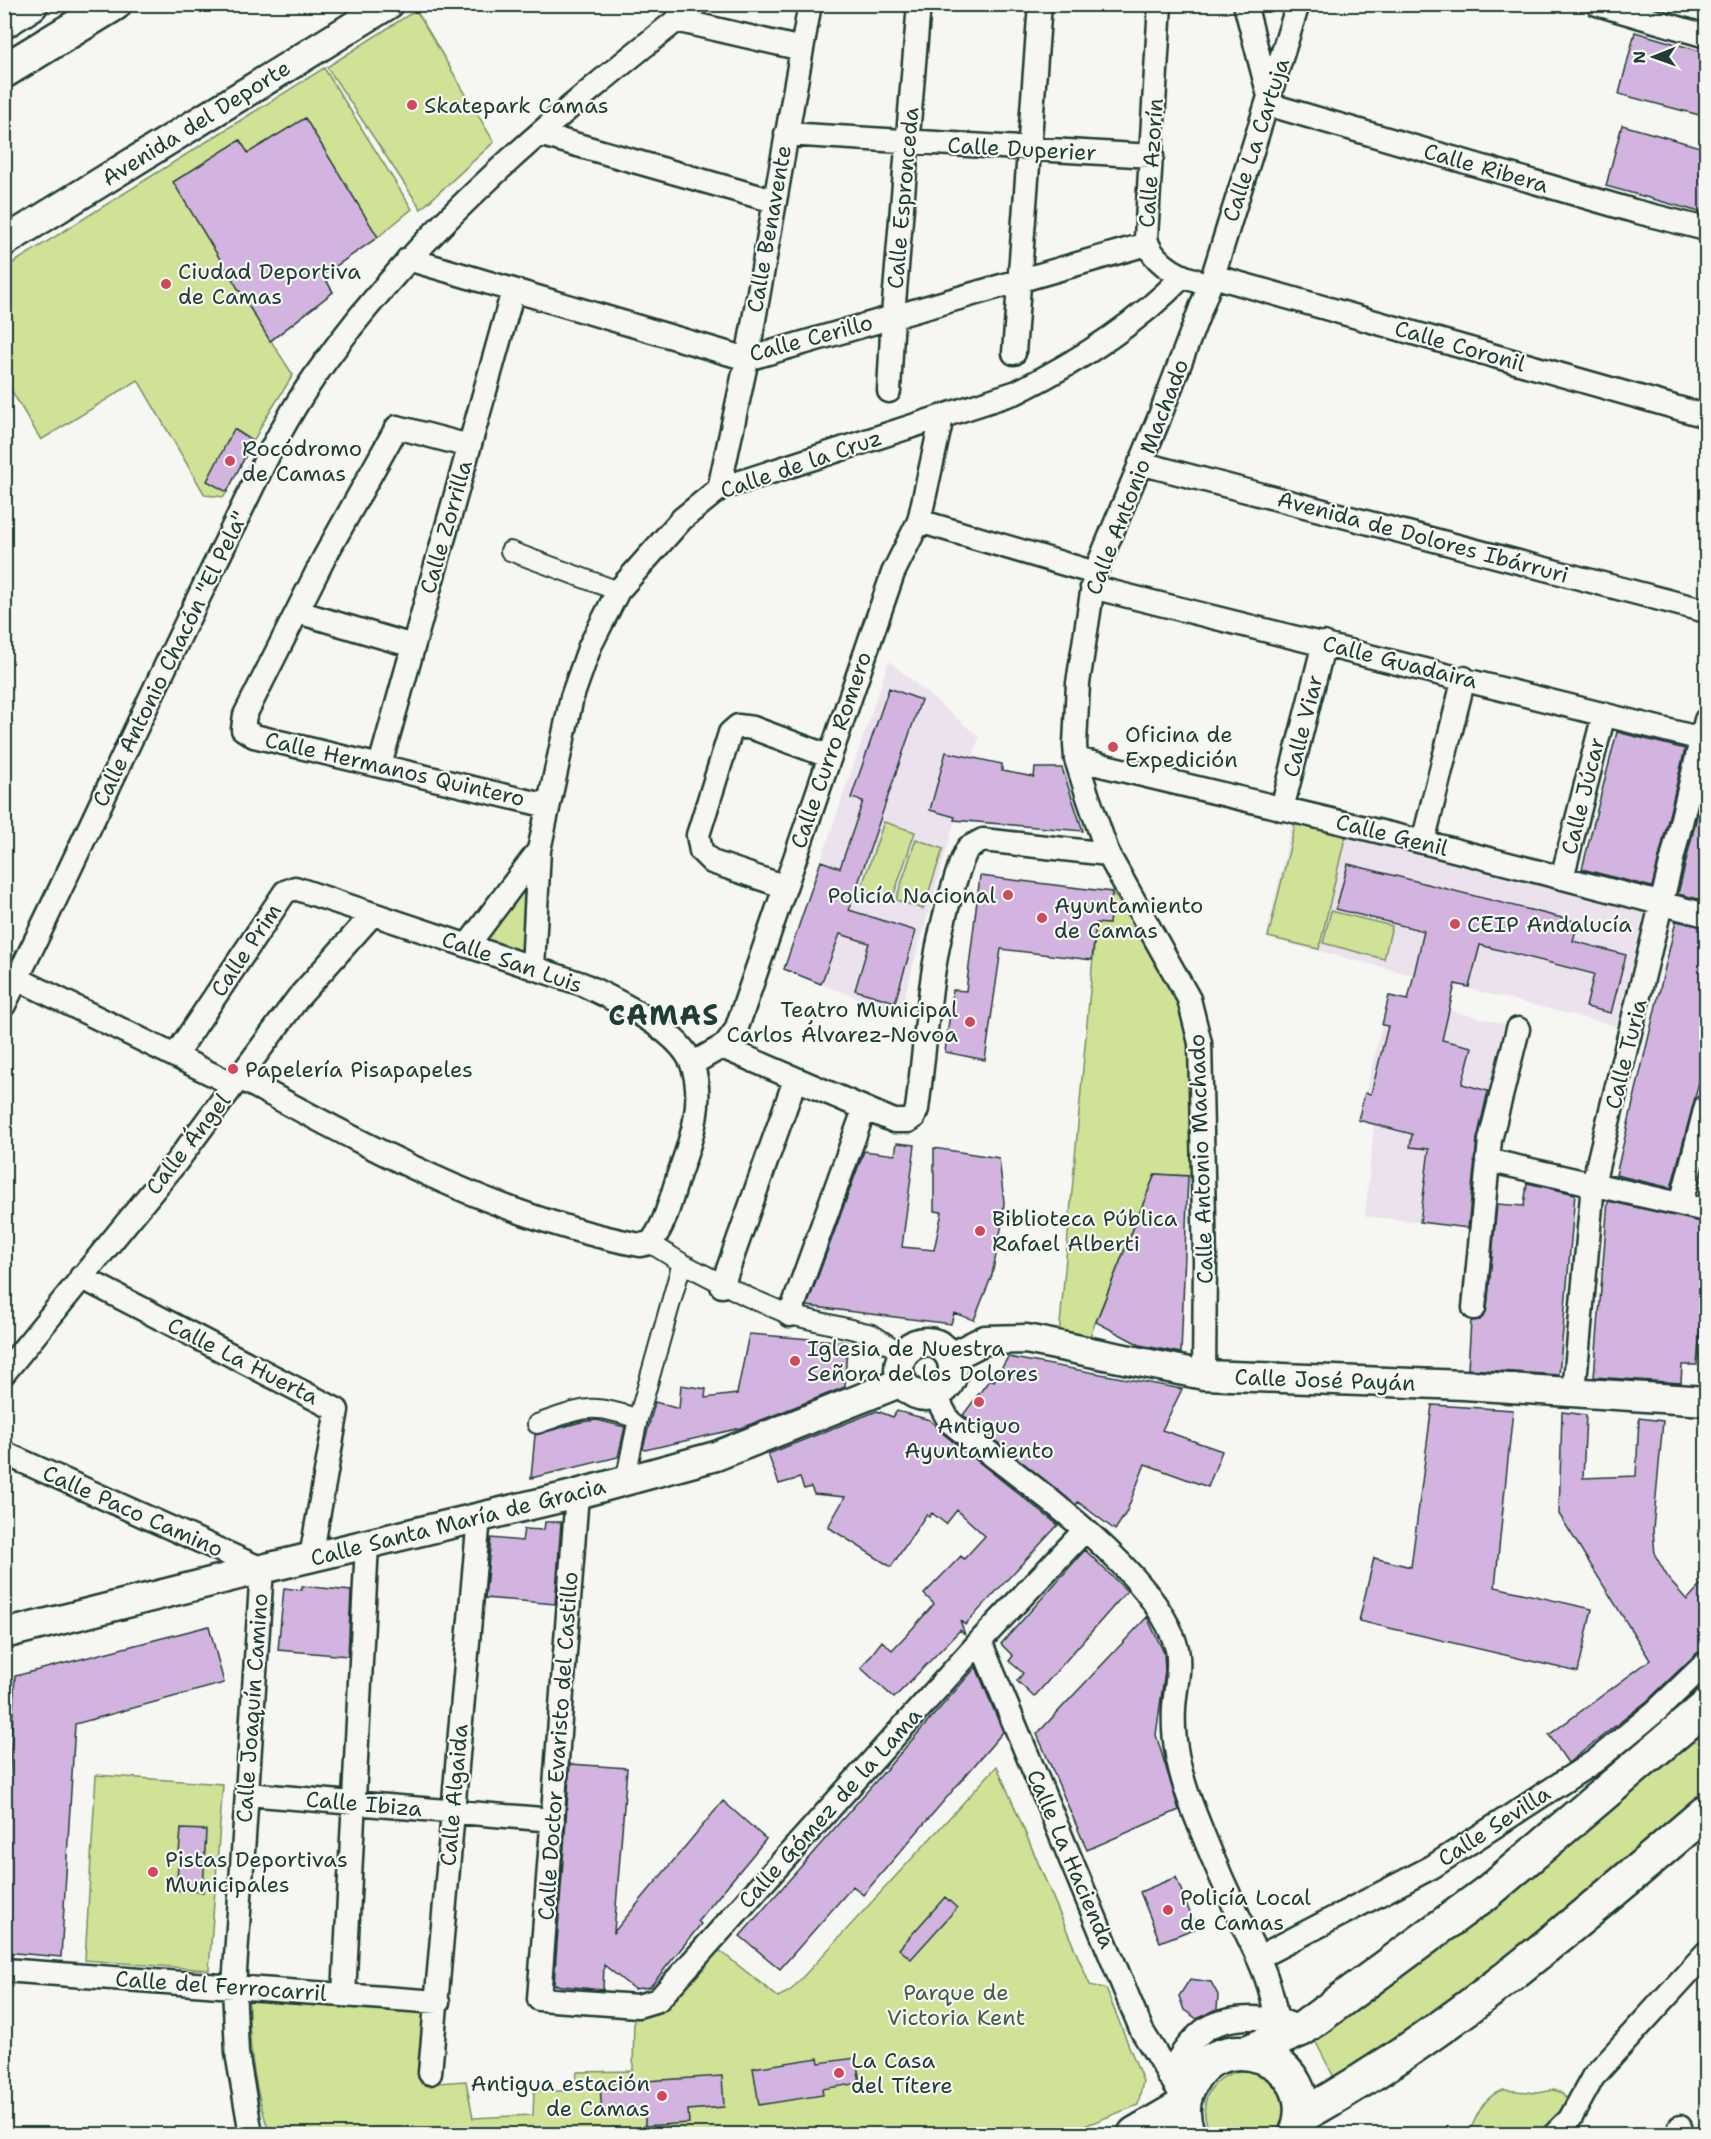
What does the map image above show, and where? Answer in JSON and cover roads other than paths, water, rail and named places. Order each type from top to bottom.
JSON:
[{"type":"main road","points":[[4,21],[31,4]]},
{"type":"main road","points":[[4,71],[114,4]]},
{"type":"main road","points":[[1248,2052],[1527,1860],[1707,1707]]},
{"type":"main road","points":[[1298,2125],[1357,2086],[1528,1962],[1707,1812]]},
{"type":"main road","points":[[1136,2134],[1181,2104],[1194,2076],[1208,2063],[1224,2055],[1248,2052],[1270,2059],[1288,2073],[1299,2094],[1298,2125]]},
{"type":"street","name":"Avenida del Deporte","points":[[4,242],[388,4]]},
{"type":"street","name":"Calle Antonio Chacón \"El Pela\"","points":[[4,1005],[11,975],[269,458],[314,377],[408,259],[539,134],[697,4]]},
{"type":"street","name":"Calle Benavente","points":[[719,489],[747,359],[810,4]]},
{"type":"street","name":"Calle Espronceda","points":[[889,391],[893,315],[919,4]]},
{"type":"street","points":[[1014,353],[1040,4]]},
{"type":"street","name":"Calle Azorín","points":[[1160,4],[1147,244],[1171,271],[1182,277],[1211,279]]},
{"type":"street","points":[[1245,4],[1268,100]]},
{"type":"street","name":"Calle La Cartuja","points":[[1211,279],[1298,4]]},
{"type":"street","points":[[1597,4],[1707,36]]},
{"type":"street","points":[[676,20],[802,49]]},
{"type":"street","points":[[1254,38],[1262,46],[1273,48],[1288,41]]},
{"type":"street","name":"Calle Ribera","points":[[1268,100],[1707,229]]},
{"type":"street","points":[[539,134],[774,201]]},
{"type":"street","name":"Calle Duperier","points":[[786,134],[1152,156]]},
{"type":"street","name":"Calle Cerillo","points":[[408,259],[747,359],[893,315],[1147,244]]},
{"type":"street","name":"Calle de la Cruz","points":[[533,968],[540,850],[572,697],[590,646],[618,591],[682,519],[719,489],[1017,392],[1063,369],[1164,296],[1182,277]]},
{"type":"street","name":"Calle Coronil","points":[[1211,279],[1707,416]]},
{"type":"street","name":"Calle Antonio Machado","points":[[1204,1375],[1203,1171],[1198,1033],[1189,999],[1108,854],[1077,759],[1078,683],[1093,580],[1211,279]]},
{"type":"street","name":"Calle Zorrilla","points":[[380,765],[513,291]]},
{"type":"street","name":"Calle Curro Romero","points":[[692,1064],[722,1047],[732,1038],[736,1029],[783,886],[893,573],[919,521],[942,417]]},
{"type":"street","points":[[413,646],[298,612],[397,427],[469,446]]},
{"type":"street","name":"Avenida de Dolores Ibárruri","points":[[1140,463],[1707,610]]},
{"type":"street","name":"Calle Guadaira","points":[[919,521],[1093,580],[1324,644],[1604,714],[1705,733]]},
{"type":"street","points":[[510,551],[618,591]]},
{"type":"street","name":"Calle Hermanos Quintero","points":[[298,612],[245,715],[243,729],[254,736],[548,806]]},
{"type":"street","name":"Calle Viar","points":[[1282,809],[1324,644]]},
{"type":"street","points":[[1423,842],[1464,678]]},
{"type":"street","name":"Calle Júcar","points":[[1562,878],[1604,714]]},
{"type":"street","points":[[783,886],[712,862],[701,852],[698,835],[730,733],[738,726],[753,728],[828,756]]},
{"type":"street","name":"Calle Turia","points":[[1574,1392],[1593,1184],[1705,733]]},
{"type":"street","name":"Calle Genil","points":[[1077,759],[1423,842],[1707,915]]},
{"type":"street","points":[[722,1047],[864,1110],[900,1122],[914,1117],[937,945],[948,904],[968,848],[983,840],[1108,854]]},
{"type":"street","name":"Calle de la Cruz","points":[[466,946],[540,850]]},
{"type":"street","name":"Calle Prim","points":[[175,1056],[285,892],[290,889],[302,890],[372,915]]},
{"type":"street","name":"Calle San Luis","points":[[372,915],[582,984],[636,1013],[671,1038],[692,1064]]},
{"type":"street","name":"Calle Ángel","points":[[4,1373],[178,1160],[298,998],[372,915]]},
{"type":"street","points":[[11,975],[461,1192],[569,1227],[628,1243],[650,1243],[722,1286],[790,1315],[872,1334],[903,1354]]},
{"type":"street","points":[[1474,1308],[1487,1160],[1518,1029]]},
{"type":"street","points":[[650,1243],[661,1223],[693,1134],[697,1109],[692,1064]]},
{"type":"street","points":[[722,1286],[795,1080]]},
{"type":"street","points":[[1681,1204],[1707,1106]]},
{"type":"street","points":[[790,1315],[864,1110]]},
{"type":"street","points":[[1487,1160],[1707,1210]]},
{"type":"street","points":[[625,1481],[638,1419],[681,1263]]},
{"type":"street","name":"Calle La Huerta","points":[[81,1277],[338,1410],[311,1557]]},
{"type":"street","name":"Calle José Payán","points":[[951,1357],[985,1340],[1026,1339],[1204,1375],[1464,1384],[1707,1401]]},
{"type":"street","points":[[932,1342],[946,1350],[951,1357],[953,1372],[951,1379],[935,1395],[920,1396],[902,1382],[899,1368],[903,1354],[916,1343],[932,1342]]},
{"type":"street","name":"Calle Santa María de Gracia","points":[[4,1634],[311,1557],[577,1494],[716,1456],[902,1382]]},
{"type":"street","points":[[935,1395],[949,1421],[1111,1553],[1147,1594],[1172,1636],[1178,1658],[1174,1718],[1177,1761],[1232,1902],[1289,2024]]},
{"type":"street","points":[[537,1424],[591,1407],[603,1408],[638,1419]]},
{"type":"street","name":"Calle Paco Camino","points":[[4,1453],[262,1569]]},
{"type":"street","name":"Calle Doctor Evaristo del Castillo","points":[[539,1999],[577,1494]]},
{"type":"street","name":"Calle Algaida","points":[[430,2073],[438,2002],[478,1517]]},
{"type":"street","name":"Calle Gómez de la Lama","points":[[539,1999],[638,2006],[658,2001],[980,1641],[1085,1530]]},
{"type":"street","points":[[344,1995],[367,1544]]},
{"type":"street","name":"Calle Joaquín Camino","points":[[251,2134],[237,2053],[234,1986],[262,1569]]},
{"type":"street","name":"Calle La Hacienda","points":[[980,1641],[1142,2031],[1181,2104]]},
{"type":"street","name":"Calle Sevilla","points":[[1259,1957],[1432,1867],[1595,1761],[1656,1711],[1707,1663]]},
{"type":"street","name":"Calle Ibiza","points":[[247,1794],[553,1820]]},
{"type":"street","points":[[1555,2134],[1577,2107],[1593,2077],[1707,1953]]},
{"type":"street","name":"Calle del Ferrocarril","points":[[4,1970],[438,2002]]},
{"type":"street","points":[[1181,2104],[1182,2051],[1205,2030],[1236,2020],[1289,2024]]},
{"type":"street","points":[[1577,2107],[1584,2134]]},
{"type":"place","name":"Skatepark Camas","points":[[412,105]]},
{"type":"place","name":"Ciudad Deportiva de Camas","points":[[166,284]]},
{"type":"place","name":"Rocódromo de Camas","points":[[230,461]]},
{"type":"place","name":"Oficina de Expedición","points":[[1113,747]]},
{"type":"place","name":"Policía Nacional","points":[[1008,895]]},
{"type":"place","name":"Ayuntamiento de Camas","points":[[1042,918]]},
{"type":"place","name":"CEIP Andalucía","points":[[1455,924]]},
{"type":"place","name":"Teatro Municipal Carlos Álvarez-Novoa","points":[[970,1022]]},
{"type":"place","name":"Papelería Pisapapeles","points":[[233,1069]]},
{"type":"place","name":"Biblioteca Pública Rafael Alberti","points":[[980,1231]]},
{"type":"place","name":"Iglesia de Nuestra Señora de los Dolores","points":[[795,1361]]},
{"type":"place","name":"Antiguo Ayuntamiento","points":[[979,1402]]},
{"type":"place","name":"Pistas Deportivas Municipales","points":[[153,1872]]},
{"type":"place","name":"Policía Local de Camas","points":[[1168,1910]]},
{"type":"place","name":"La Casa del Títere","points":[[839,2073]]},
{"type":"place","name":"Antigua estación de Camas","points":[[662,2096]]},
{"type":"district","name":"CAMAS","points":[[664,1015]]},
{"type":"park label","name":"Parque de Victoria Kent","points":[[956,2004]]}]
